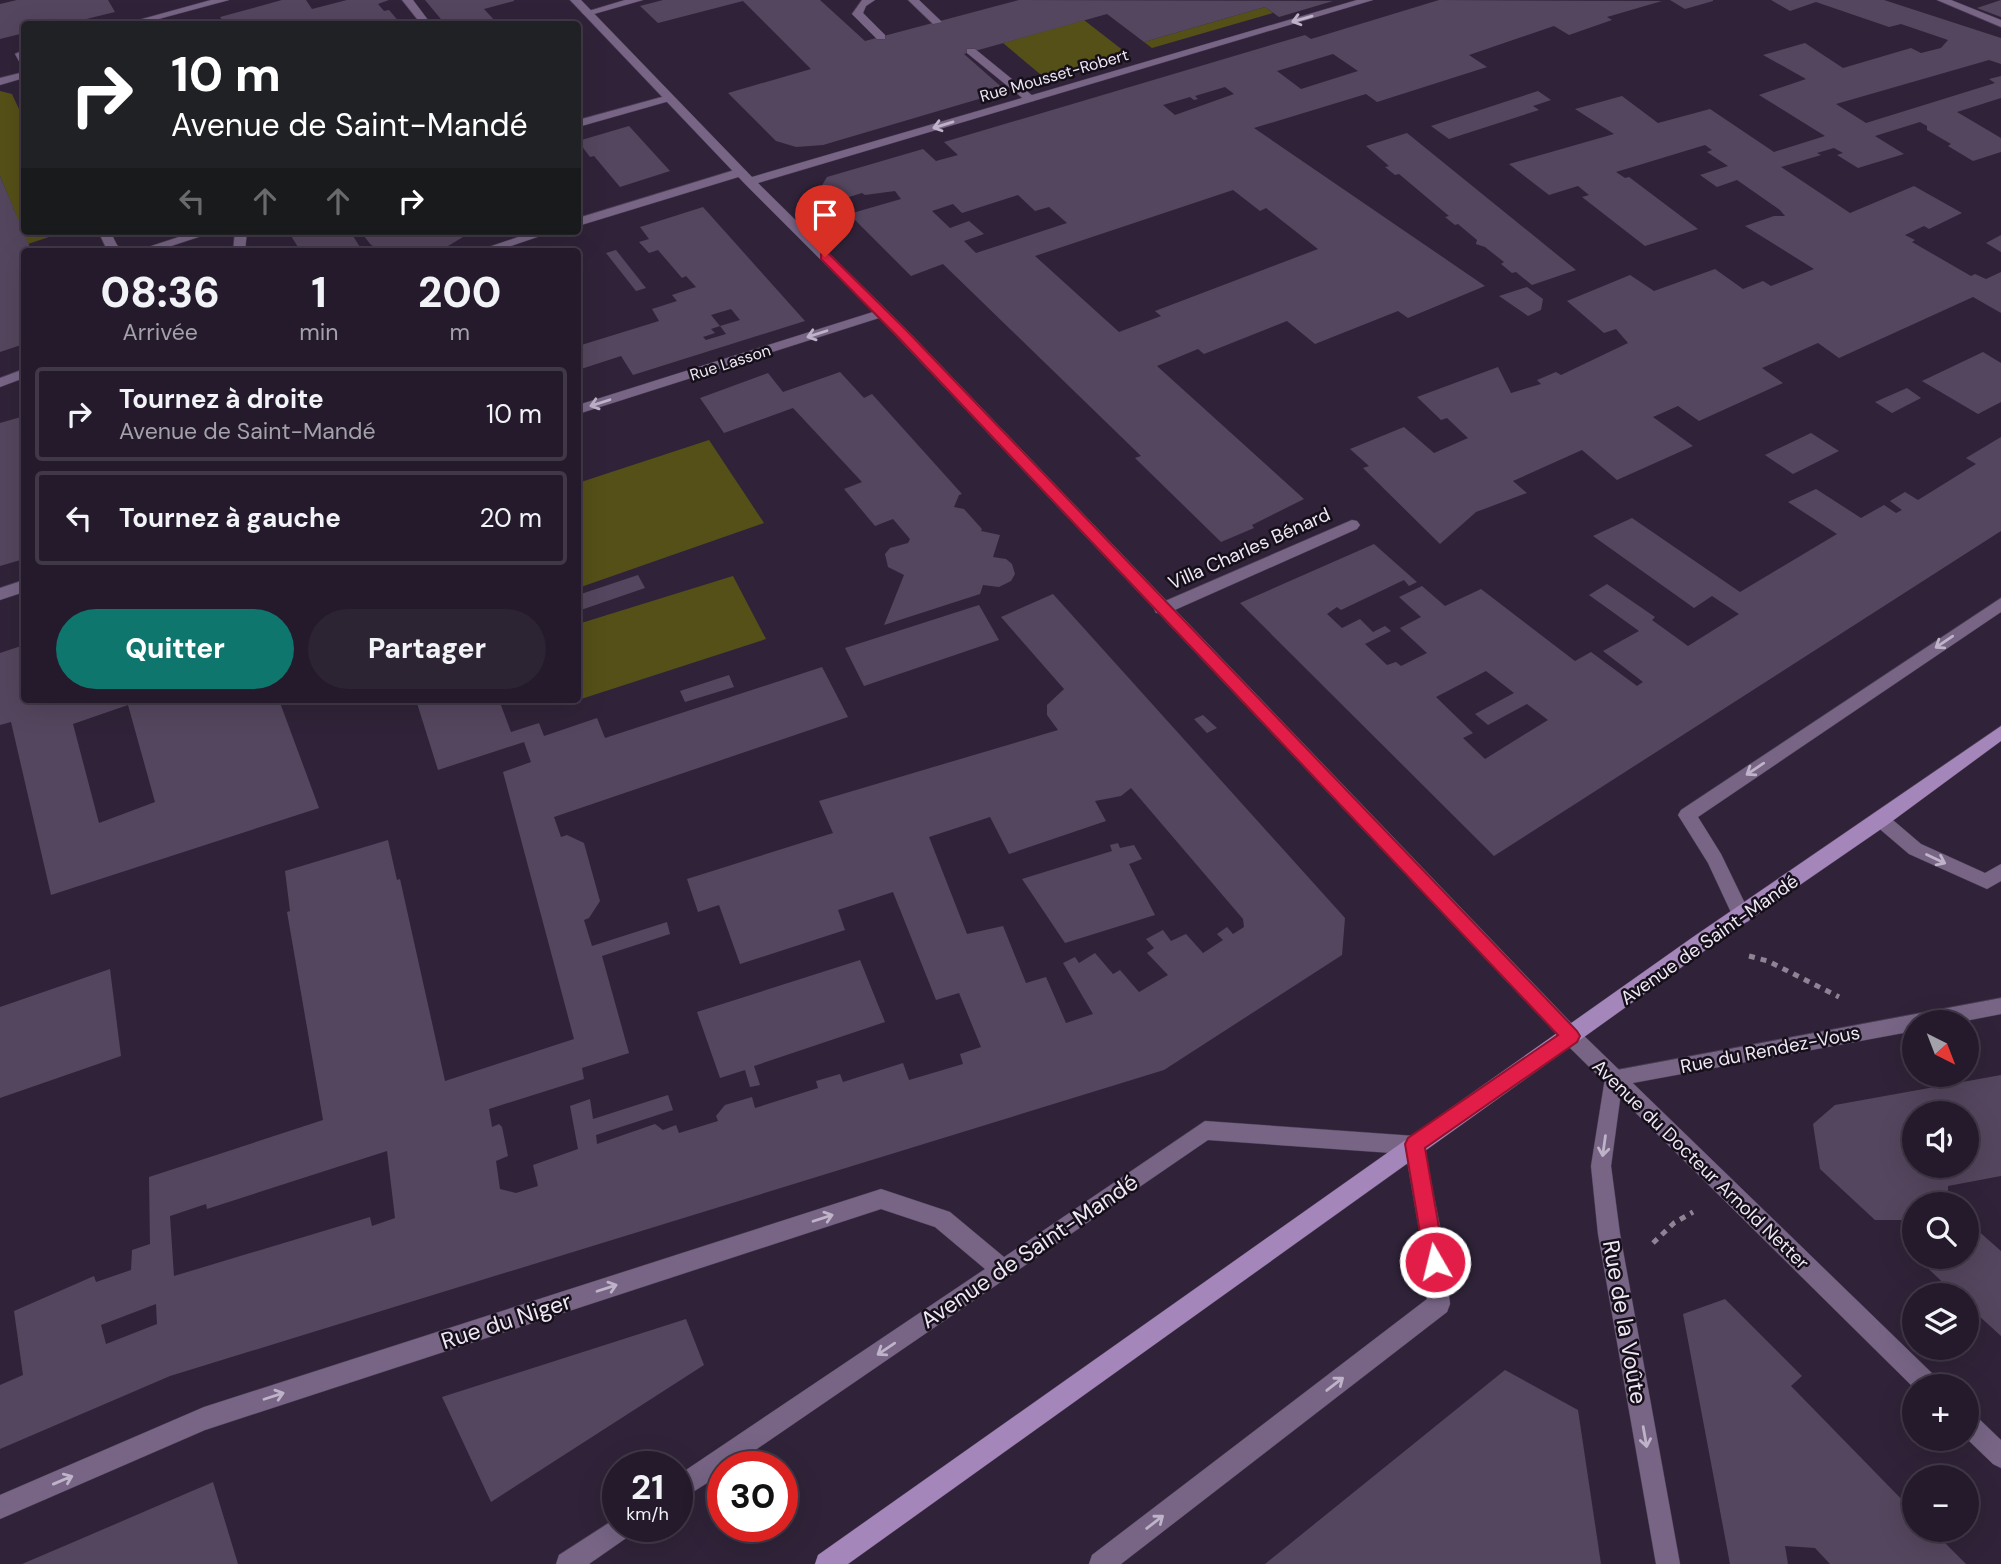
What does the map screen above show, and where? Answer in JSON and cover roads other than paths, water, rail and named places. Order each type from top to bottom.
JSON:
[{"type":"main road","name":"Avenue de Saint-Mandé","points":[[827,1564],[1415,1144],[1700,943],[1881,820],[2001,732]]},
{"type":"street","points":[[142,21],[223,0]]},
{"type":"street","points":[[407,0],[424,21]]},
{"type":"street","name":"Avenue du Docteur Arnold Netter","points":[[575,0],[745,177],[882,313],[1571,1036],[1916,1374]]},
{"type":"street","points":[[587,13],[638,0]]},
{"type":"street","points":[[870,0],[862,4],[857,14],[881,37]]},
{"type":"street","points":[[913,0],[937,22]]},
{"type":"street","name":"Rue Mousset-Robert","points":[[581,221],[1030,99],[1368,0]]},
{"type":"street","points":[[1942,0],[2001,24]]},
{"type":"street","points":[[971,51],[1030,99]]},
{"type":"street","points":[[0,82],[21,76]]},
{"type":"street","points":[[581,123],[669,98]]},
{"type":"street","points":[[153,248],[197,235]]},
{"type":"street","points":[[493,248],[536,235]]},
{"type":"street","name":"Rue Lasson","points":[[581,409],[882,313]]},
{"type":"street","points":[[0,383],[21,374]]},
{"type":"street","name":"Villa Charles Bénard","points":[[1162,609],[1352,525]]},
{"type":"street","points":[[0,594],[21,587]]},
{"type":"street","points":[[1742,916],[1715,859],[1687,815],[2001,604]]},
{"type":"street","points":[[1881,820],[1915,849],[1987,882],[2001,871]]},
{"type":"street","name":"Rue du Rendez-Vous","points":[[1613,1078],[2001,1006]]},
{"type":"street","name":"Rue de la Voûte","points":[[1613,1078],[1601,1166],[1609,1234],[1668,1564]]},
{"type":"street","name":"Avenue de Saint-Mandé","points":[[693,1479],[1205,1130],[1415,1144]]},
{"type":"street","points":[[1101,1564],[1440,1304],[1433,1241],[1415,1144]]},
{"type":"street","name":"Rue du Niger","points":[[0,1507],[204,1419],[881,1199],[942,1219],[1003,1270]]},
{"type":"street","points":[[1979,1435],[2001,1456]]},
{"type":"street","points":[[568,1564],[602,1541]]}]
